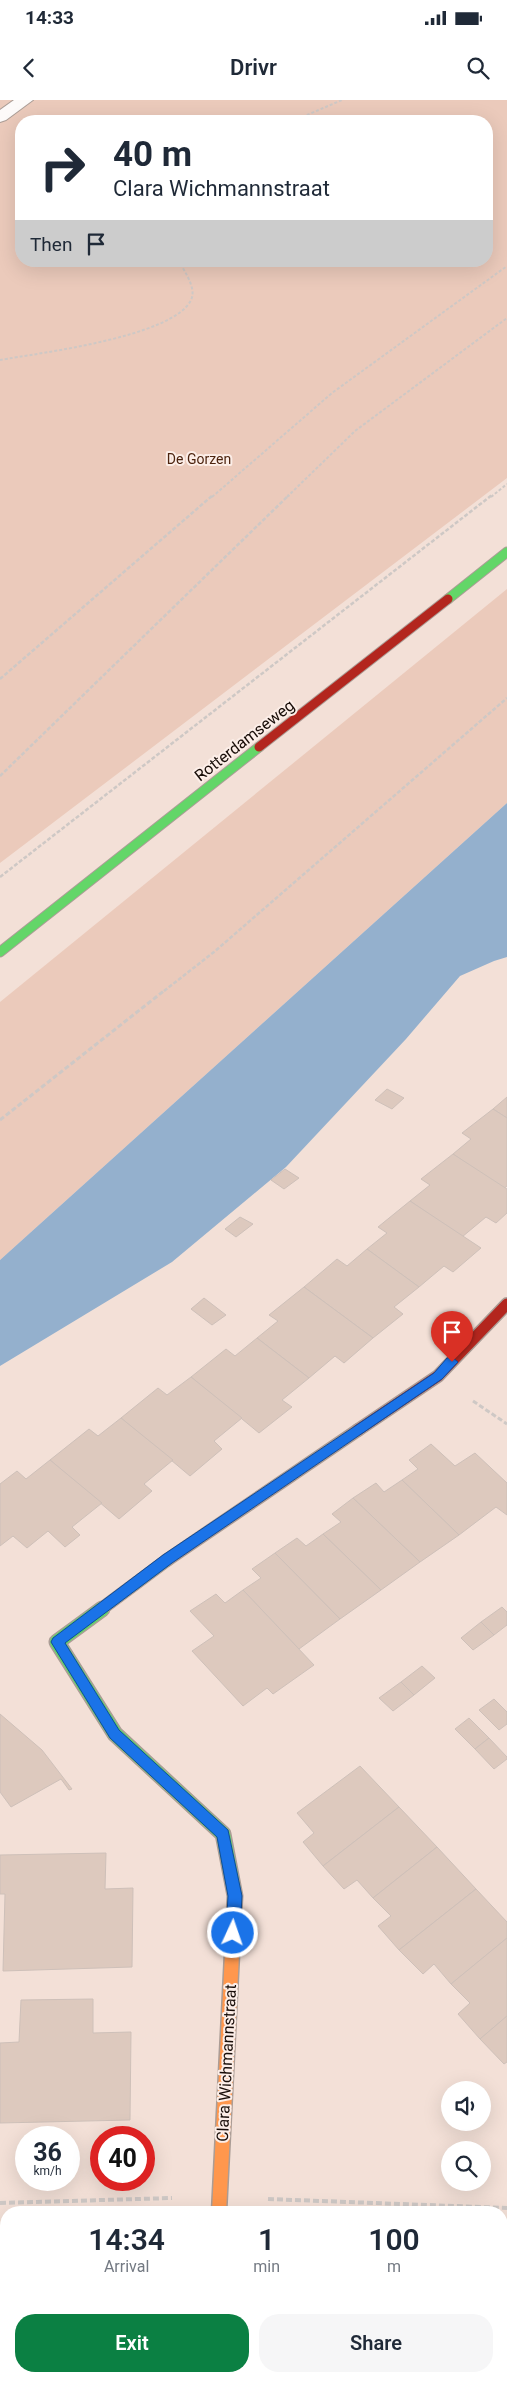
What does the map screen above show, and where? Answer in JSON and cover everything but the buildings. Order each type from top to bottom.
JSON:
[{"type":"street","points":[[0,117],[25,100]]},
{"type":"street","name":"Rotterdamseweg","points":[[0,952],[507,552]]},
{"type":"street","name":"Clara Wichmannstraat","points":[[219,2206],[235,1896],[223,1834],[114,1734],[57,1642],[168,1559],[438,1376],[507,1304]]},
{"type":"path","points":[[307,115],[342,100]]},
{"type":"path","points":[[0,679],[332,393],[507,266]]},
{"type":"path","points":[[0,360],[55,352],[130,334],[177,316],[190,303],[193,290],[182,267]]},
{"type":"path","points":[[0,776],[355,431],[507,318]]},
{"type":"path","points":[[0,877],[507,484]]},
{"type":"path","points":[[0,1120],[214,952],[507,698]]},
{"type":"path","points":[[0,2203],[218,2197],[454,2206]]},
{"type":"green space","name":"De Gorzen","points":[[0,100],[507,100],[507,478],[0,863]]},
{"type":"green space","points":[[507,589],[507,803],[0,1260],[0,1002]]},
{"type":"water","points":[[507,803],[507,957],[460,976],[406,1039],[286,1167],[172,1262],[0,1366],[0,1260]]},
{"type":"traffic: fast","points":[[448,599],[507,552]]},
{"type":"traffic: fast","points":[[0,952],[259,747]]},
{"type":"traffic: fast","points":[[167,1560],[57,1642],[115,1734],[223,1834],[235,1896],[234,1914]]},
{"type":"traffic: slow","points":[[167,1560],[358,1430]]},
{"type":"traffic: slow","points":[[219,2206],[234,1914]]},
{"type":"traffic: jam","points":[[259,747],[448,599]]},
{"type":"traffic: jam","points":[[358,1430],[438,1376],[507,1304]]},
{"type":"route","points":[[233,1933],[235,1896],[223,1834],[114,1734],[57,1642],[168,1559],[438,1376],[452,1362]]}]
